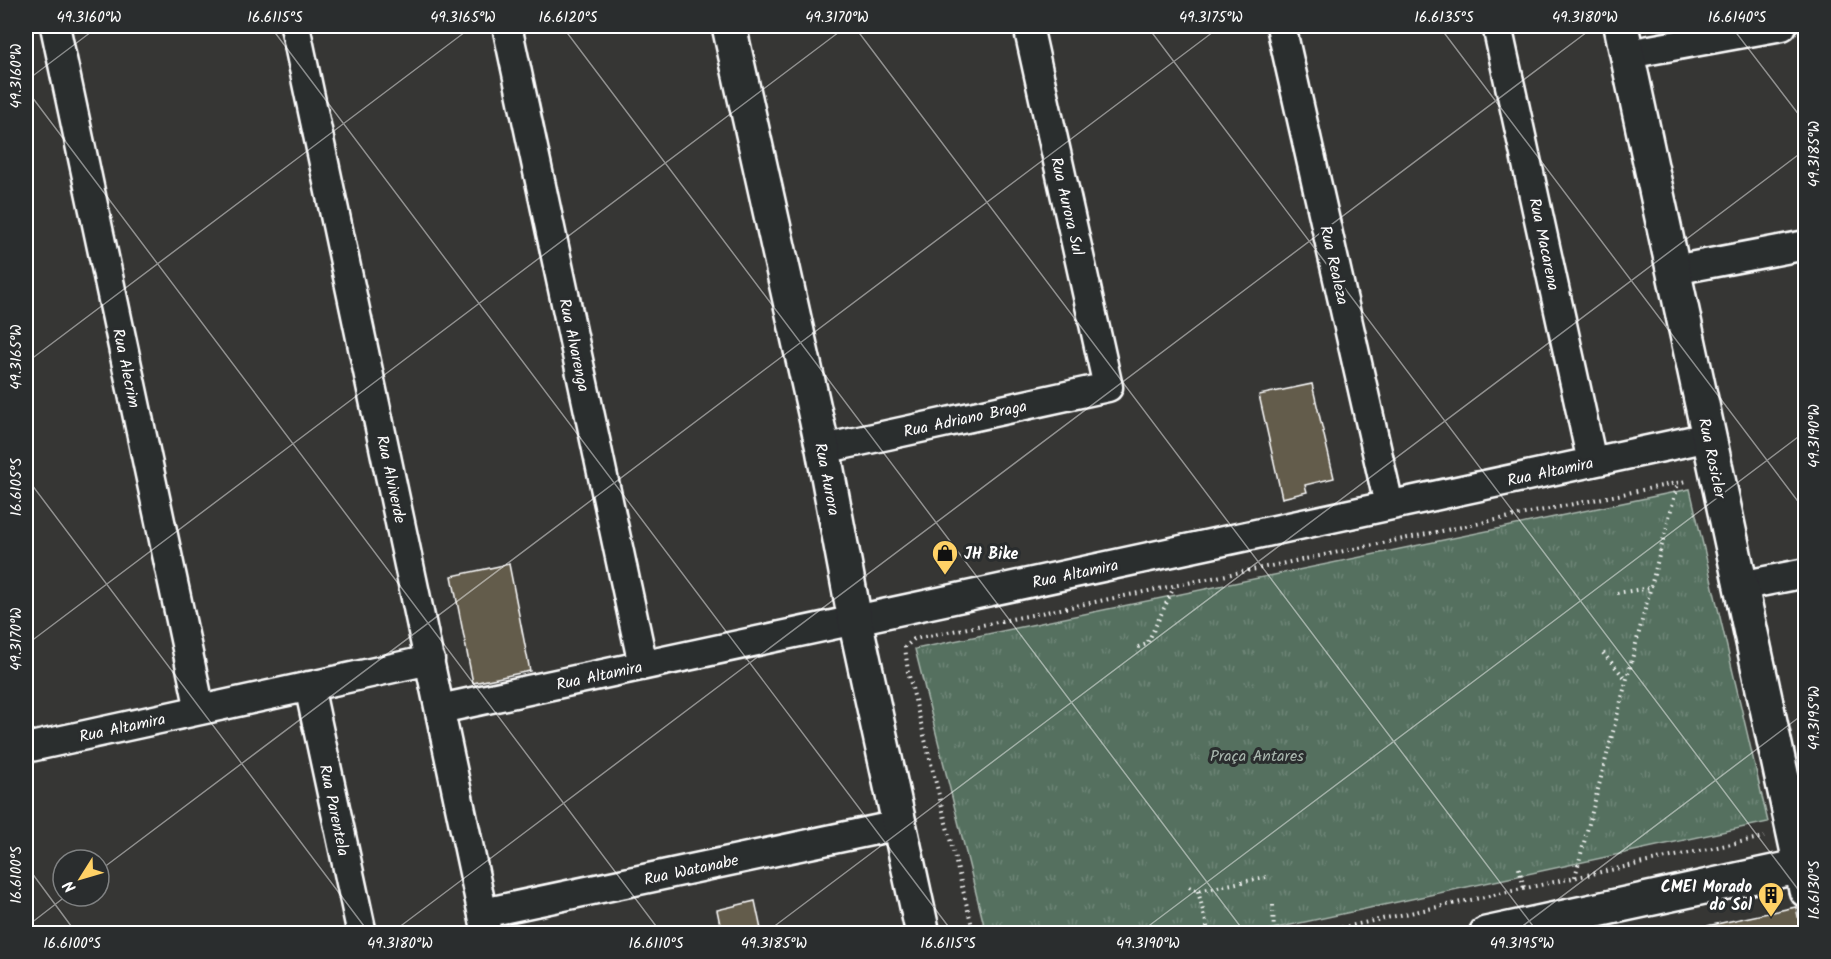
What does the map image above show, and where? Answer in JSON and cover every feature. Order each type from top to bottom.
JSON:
[{"type":"street","name":"Rua Alecrim","points":[[55,26],[200,710]]},
{"type":"street","name":"Rua Alviverde","points":[[296,26],[485,923]]},
{"type":"street","name":"Rua Alvarenga","points":[[507,26],[643,665]]},
{"type":"street","name":"Rua Aurora","points":[[729,26],[823,449],[855,620],[923,933]]},
{"type":"street","name":"Rua Aurora Sul","points":[[1028,26],[1108,387]]},
{"type":"street","name":"Rua Realeza","points":[[1281,26],[1389,505]]},
{"type":"street","name":"Rua Macarena","points":[[1497,26],[1592,462]]},
{"type":"street","points":[[1624,40],[1782,26]]},
{"type":"street","name":"Rua Rosicler","points":[[1624,40],[1740,586],[1804,874]]},
{"type":"street","points":[[1674,270],[1806,245]]},
{"type":"street","name":"Rua Adriano Braga","points":[[823,449],[1108,387]]},
{"type":"street","name":"Rua Altamira","points":[[440,709],[1709,437]]},
{"type":"street","points":[[1740,586],[1806,573]]},
{"type":"street","name":"Rua Altamira","points":[[26,748],[430,660]]},
{"type":"street","name":"Rua Parentela","points":[[309,686],[362,933]]},
{"type":"street","name":"Rua Watanabe","points":[[485,923],[899,825]]},
{"type":"street","points":[[1486,933],[1804,874]]},
{"type":"path","points":[[974,933],[908,672],[905,647],[914,639],[1686,481],[1692,484]]},
{"type":"path","points":[[1565,917],[1561,891],[1575,877],[1678,483]]},
{"type":"path","points":[[1138,646],[1147,644],[1174,586],[1180,550]]},
{"type":"path","points":[[1617,593],[1650,588]]},
{"type":"path","points":[[1604,653],[1626,679]]},
{"type":"path","points":[[1312,933],[1765,837]]},
{"type":"path","points":[[1519,868],[1524,888]]},
{"type":"path","points":[[1189,887],[1198,891],[1266,877]]},
{"type":"path","points":[[1198,891],[1209,933]]},
{"type":"path","points":[[1272,906],[1274,933]]},
{"type":"green space","name":"Praça Antares","points":[[1690,489],[1768,822],[1254,933],[986,933],[915,649]]},
{"type":"building","points":[[1312,384],[1334,478],[1305,485],[1307,492],[1282,498],[1259,395]]},
{"type":"building","points":[[509,564],[530,671],[473,683],[452,576]]},
{"type":"building","points":[[755,901],[762,934],[722,934],[717,910]]},
{"type":"building","name":"CMEI Morado do Sol","points":[[1796,907],[1802,934],[1675,934],[1693,929]]},
{"type":"place","name":"JH Bike","points":[[945,576]]},
{"type":"place","name":"CMEI Morado do Sol","points":[[1771,918]]}]
